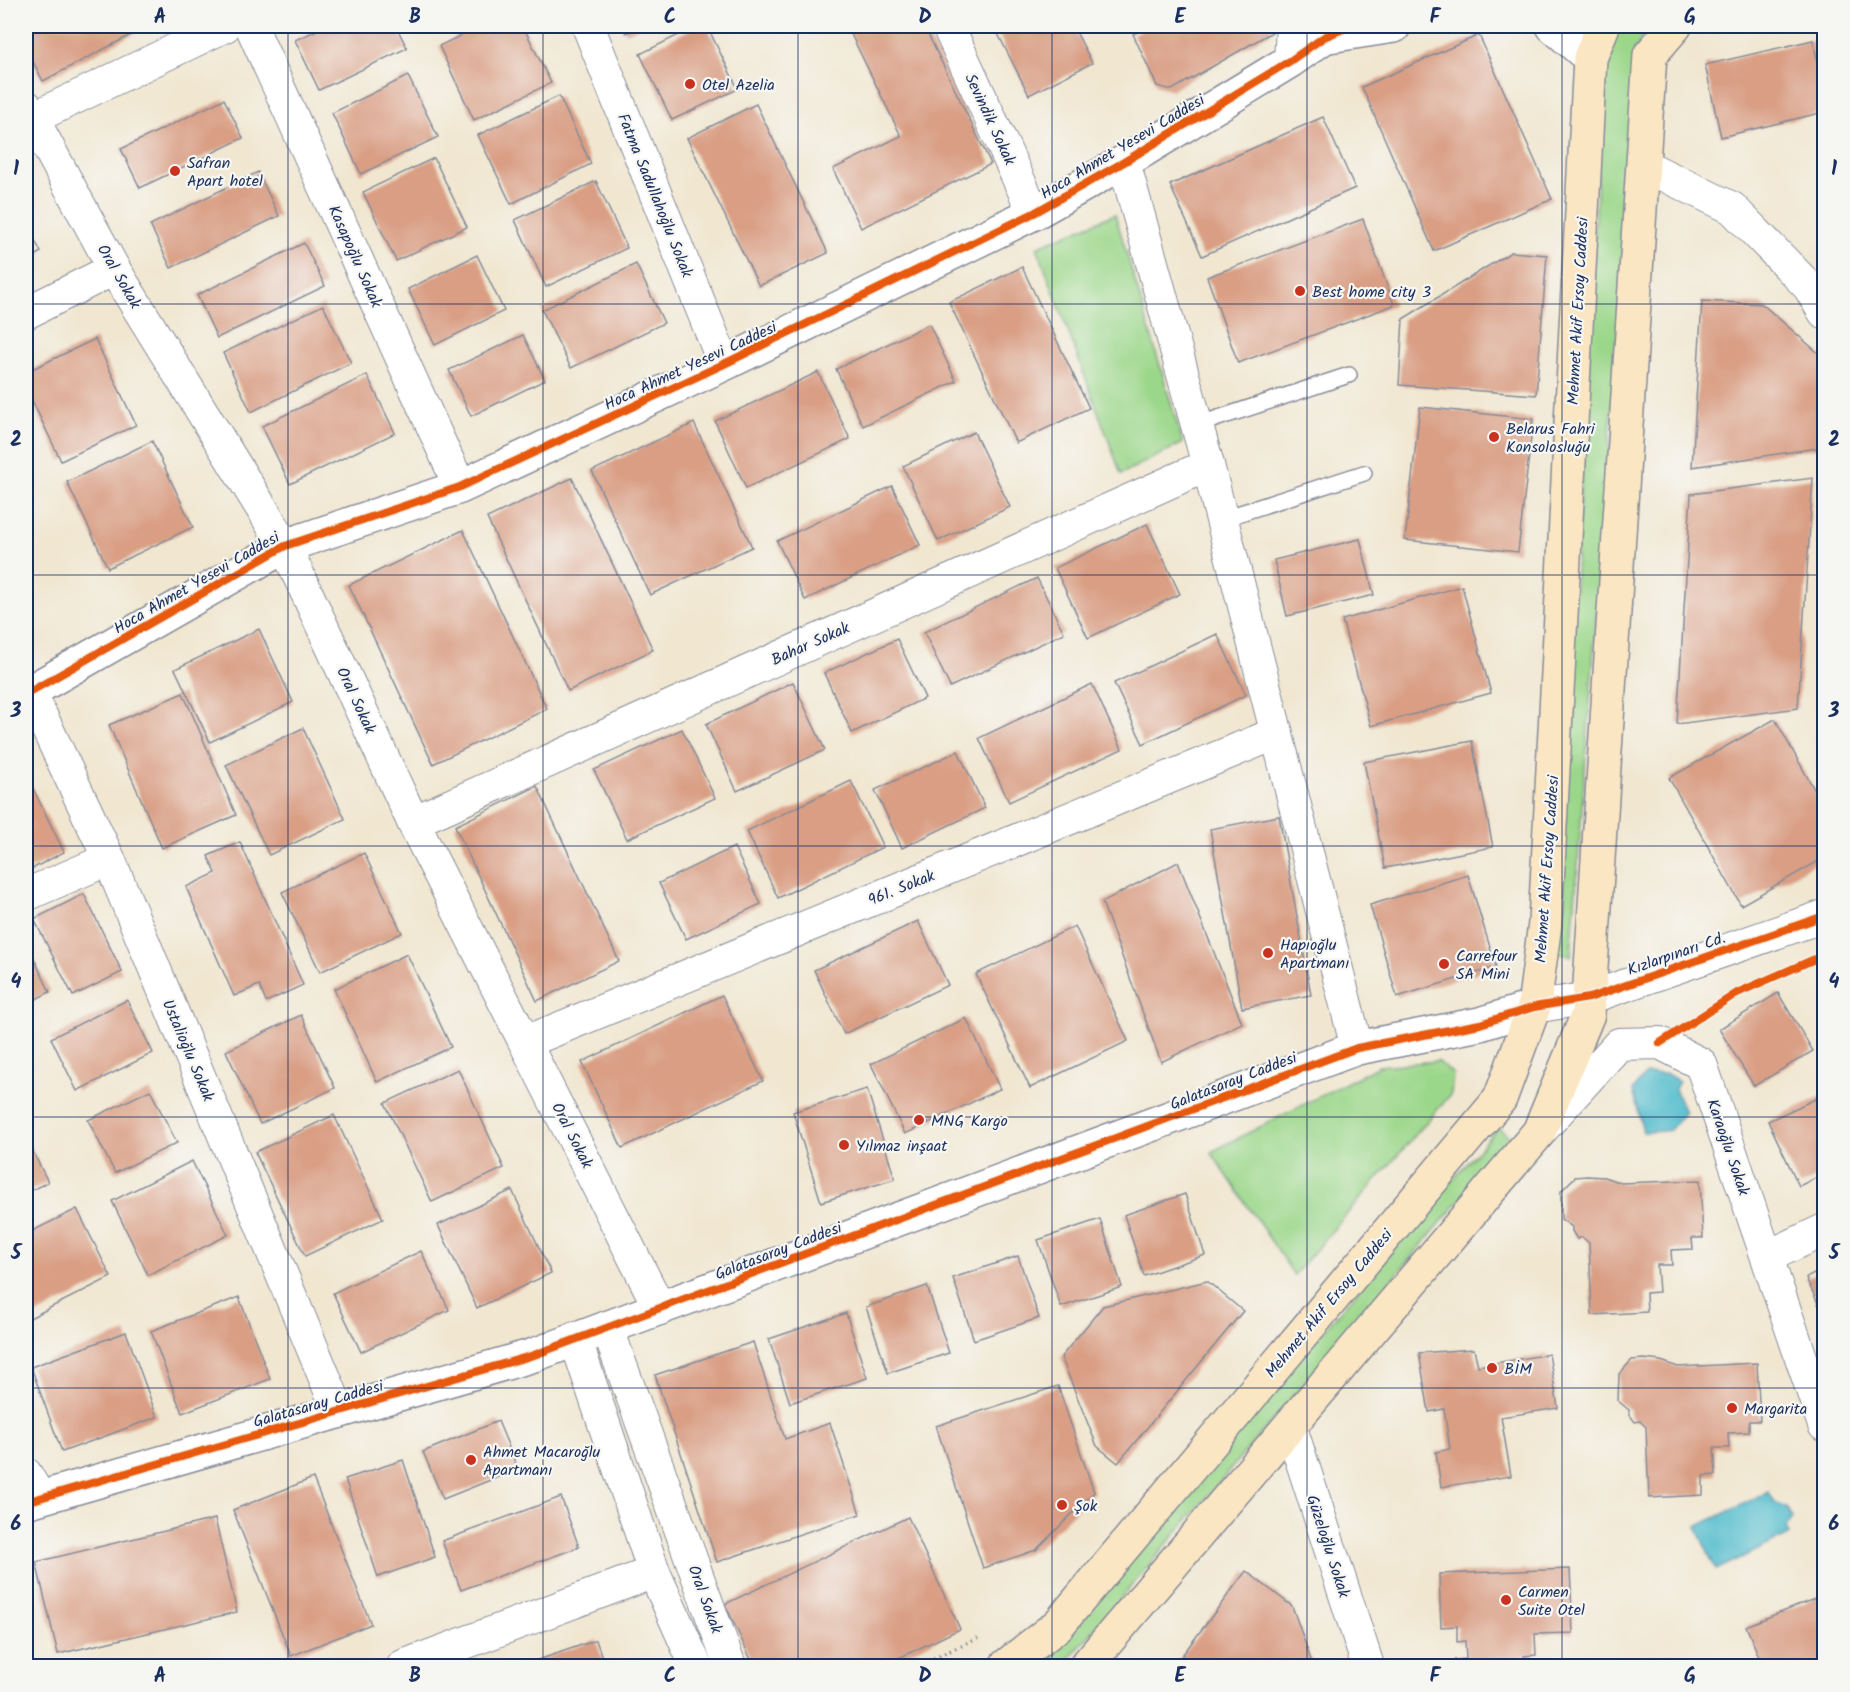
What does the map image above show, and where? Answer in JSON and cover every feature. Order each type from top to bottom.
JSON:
[{"type":"main road","name":"Mehmet Akif Ersoy Caddesi","points":[[1006,1666],[1058,1625],[1500,1100],[1534,1007],[1545,923],[1590,58],[1603,26]]},
{"type":"main road","points":[[1086,1666],[1539,1132],[1588,1014],[1650,55],[1675,26]]},
{"type":"street","points":[[29,112],[225,26]]},
{"type":"street","name":"Kasapoğlu Sokak","points":[[251,26],[460,487]]},
{"type":"street","name":"Fatma Sadullahoğlu Sokak","points":[[588,26],[724,364]]},
{"type":"street","name":"Sevindik Sokak","points":[[948,26],[1034,213]]},
{"type":"street","points":[[1290,61],[1292,26]]},
{"type":"street","name":"Hoca Ahmet Yesevi Caddesi","points":[[28,693],[285,546],[460,487],[724,364],[1034,213],[1124,162],[1337,31],[1394,26]]},
{"type":"street","points":[[1553,26],[1590,58]]},
{"type":"street","name":"Oral Sokak","points":[[29,112],[114,269],[285,546],[413,822],[660,1309]]},
{"type":"street","points":[[1124,162],[1208,465],[1357,1048]]},
{"type":"street","points":[[1642,165],[1732,208],[1809,287],[1824,312]]},
{"type":"street","points":[[26,313],[114,269]]},
{"type":"street","name":"Bahar Sokak","points":[[413,822],[1208,465]]},
{"type":"street","name":"Ustalioğlu Sokak","points":[[28,693],[110,859],[339,1412]]},
{"type":"street","name":"961. Sokak","points":[[526,1042],[1276,733]]},
{"type":"street","points":[[26,895],[110,859]]},
{"type":"street","name":"Kızlarpınarı Cd.","points":[[1534,1007],[1589,998],[1824,916]]},
{"type":"street","name":"Galatasaray Caddesi","points":[[30,1491],[339,1412],[534,1355],[1357,1048],[1480,1024],[1534,1007]]},
{"type":"street","points":[[1539,1132],[1619,1044],[1660,1042]]},
{"type":"street","name":"Karaoğlu Sokak","points":[[1660,1042],[1701,1064],[1824,1425]]},
{"type":"street","points":[[1767,1257],[1824,1230]]},
{"type":"street","name":"Oral Sokak","points":[[607,1328],[730,1666]]},
{"type":"street","name":"Oral Sokak","points":[[575,1338],[654,1572],[696,1666]]},
{"type":"street","name":"Güzeloğlu Sokak","points":[[1290,1425],[1368,1666]]},
{"type":"street","points":[[403,1666],[654,1572]]},
{"type":"lane","points":[[1197,425],[1349,375]]},
{"type":"lane","points":[[1222,519],[1364,473]]},
{"type":"path","points":[[1660,1042],[1737,993],[1824,955]]},
{"type":"path","points":[[917,1666],[978,1638]]},
{"type":"green space","points":[[1618,26],[1646,26],[1639,47],[1571,956],[1555,951],[1604,65]]},
{"type":"green space","points":[[1115,214],[1183,443],[1121,474],[1037,247]]},
{"type":"green space","points":[[1438,1061],[1453,1074],[1451,1094],[1294,1275],[1211,1152],[1379,1066]]},
{"type":"green space","points":[[1498,1127],[1512,1139],[1063,1666],[1036,1666]]},
{"type":"water","points":[[1646,1074],[1667,1074],[1679,1081],[1675,1089],[1685,1112],[1669,1131],[1643,1132],[1633,1090]]},
{"type":"water","points":[[1768,1492],[1774,1503],[1787,1508],[1792,1518],[1786,1527],[1789,1535],[1716,1570],[1696,1527]]},
{"type":"building","points":[[26,26],[148,26],[43,81],[26,48]]},
{"type":"building","points":[[326,26],[396,26],[407,48],[319,90],[295,40]]},
{"type":"building","points":[[480,26],[523,26],[551,83],[474,120],[439,46]]},
{"type":"building","points":[[623,26],[641,26],[626,33]]},
{"type":"building","points":[[697,26],[707,26],[738,89],[672,120],[640,54]]},
{"type":"building","points":[[847,26],[924,26],[991,164],[861,228],[833,169],[901,136]]},
{"type":"building","points":[[994,26],[1073,26],[1092,63],[1029,95]]},
{"type":"building","points":[[1152,26],[1271,26],[1272,32],[1172,90],[1157,86],[1133,34]]},
{"type":"building","points":[[1479,35],[1552,199],[1434,251],[1362,87]]},
{"type":"building","points":[[1813,40],[1824,91],[1824,112],[1721,137],[1705,65]]},
{"type":"building","points":[[408,76],[438,137],[361,174],[332,113]]},
{"type":"building","points":[[559,96],[591,164],[511,204],[478,135]]},
{"type":"building","points":[[224,99],[243,138],[140,188],[121,149]]},
{"type":"building","points":[[756,104],[828,253],[759,286],[687,138]]},
{"type":"building","points":[[1323,117],[1355,188],[1202,256],[1170,185]]},
{"type":"building","points":[[434,158],[467,227],[396,261],[363,192]]},
{"type":"building","points":[[258,172],[279,216],[171,268],[150,225]]},
{"type":"building","points":[[596,181],[627,248],[546,287],[515,220]]},
{"type":"building","name":"Best home city 3","points":[[1363,219],[1394,305],[1238,363],[1207,277]]},
{"type":"building","points":[[26,224],[41,252],[26,261]]},
{"type":"building","points":[[304,243],[325,286],[217,338],[197,295]]},
{"type":"building","points":[[1511,252],[1547,255],[1536,395],[1399,385],[1403,319]]},
{"type":"building","points":[[477,255],[504,311],[435,345],[408,289]]},
{"type":"building","points":[[636,264],[664,323],[571,368],[542,310]]},
{"type":"building","points":[[1022,267],[1089,408],[1016,443],[949,302]]},
{"type":"building","points":[[1702,301],[1762,304],[1824,358],[1824,447],[1692,467]]},
{"type":"building","points":[[323,305],[351,363],[251,412],[223,353]]},
{"type":"building","points":[[929,324],[956,381],[863,426],[836,369]]},
{"type":"building","points":[[523,335],[545,380],[471,416],[449,370]]},
{"type":"building","points":[[95,339],[136,425],[61,461],[26,388],[26,372]]},
{"type":"building","points":[[818,372],[850,439],[746,488],[715,421]]},
{"type":"building","points":[[367,375],[395,433],[290,484],[262,426]]},
{"type":"building","points":[[1420,407],[1533,419],[1518,552],[1405,540]]},
{"type":"building","points":[[694,423],[752,547],[650,595],[592,471]]},
{"type":"building","points":[[974,432],[1010,507],[938,541],[903,466]]},
{"type":"building","points":[[152,441],[193,527],[108,568],[67,482]]},
{"type":"building","points":[[572,478],[653,650],[568,691],[487,518]]},
{"type":"building","points":[[1813,478],[1798,708],[1677,724],[1691,494]]},
{"type":"building","points":[[892,486],[920,545],[805,600],[777,541]]},
{"type":"building","points":[[1147,524],[1180,594],[1088,638],[1055,568]]},
{"type":"building","points":[[463,530],[547,709],[433,764],[349,585]]},
{"type":"building","points":[[1360,539],[1374,595],[1287,616],[1274,560]]},
{"type":"building","points":[[1037,578],[1064,633],[950,687],[924,632]]},
{"type":"building","points":[[1462,586],[1491,693],[1371,726],[1342,620]]},
{"type":"building","points":[[259,629],[293,702],[210,742],[175,669]]},
{"type":"building","points":[[1217,634],[1246,695],[1143,744],[1114,683]]},
{"type":"building","points":[[897,639],[925,698],[852,733],[824,673]]},
{"type":"building","points":[[793,682],[825,750],[737,791],[706,724]]},
{"type":"building","points":[[1092,684],[1122,749],[1009,802],[979,738]]},
{"type":"building","points":[[183,693],[236,815],[162,848],[109,725]]},
{"type":"building","points":[[1775,719],[1824,807],[1824,858],[1741,905],[1669,778]]},
{"type":"building","points":[[303,728],[345,819],[269,855],[226,765]]},
{"type":"building","points":[[682,729],[715,798],[627,839],[594,770]]},
{"type":"building","points":[[1472,741],[1493,847],[1385,868],[1364,762]]},
{"type":"building","points":[[958,751],[985,808],[902,848],[875,790]]},
{"type":"building","points":[[26,774],[64,852],[26,872]]},
{"type":"building","points":[[851,781],[883,847],[778,898],[747,831]]},
{"type":"building","points":[[537,786],[619,961],[537,1001],[455,826]]},
{"type":"building","name":"Hapıoğlu Apartmanı","points":[[1279,816],[1311,995],[1242,1008],[1210,829]]},
{"type":"building","points":[[240,842],[303,985],[266,1002],[259,985],[234,996],[186,887],[216,873],[208,856]]},
{"type":"building","points":[[734,847],[761,904],[686,939],[659,883]]},
{"type":"building","points":[[364,853],[402,933],[320,972],[282,892]]},
{"type":"building","points":[[1178,862],[1242,1023],[1161,1062],[1102,902]]},
{"type":"building","points":[[1468,875],[1496,967],[1397,997],[1370,905]]},
{"type":"building","points":[[84,894],[122,972],[73,996],[34,919]]},
{"type":"building","points":[[918,921],[948,985],[844,1034],[814,970]]},
{"type":"building","points":[[1075,926],[1128,1041],[1030,1088],[976,974]]},
{"type":"building","points":[[26,942],[50,992],[26,1004]]},
{"type":"building","points":[[407,954],[451,1047],[377,1082],[334,989]]},
{"type":"building","points":[[1778,993],[1813,1051],[1754,1086],[1719,1029]]},
{"type":"building","points":[[722,995],[763,1081],[622,1148],[582,1062]]},
{"type":"building","points":[[127,1000],[153,1053],[77,1091],[51,1038]]},
{"type":"building","points":[[301,1015],[335,1088],[260,1124],[226,1051]]},
{"type":"building","points":[[966,1018],[1000,1089],[905,1134],[871,1064]]},
{"type":"building","points":[[458,1069],[504,1168],[432,1202],[385,1103]]},
{"type":"building","name":"Yılmaz inşaat","points":[[867,1089],[895,1179],[821,1202],[793,1112]]},
{"type":"building","points":[[150,1090],[177,1143],[115,1173],[88,1120]]},
{"type":"building","points":[[1824,1095],[1824,1174],[1799,1186],[1768,1121]]},
{"type":"building","points":[[334,1115],[383,1219],[305,1256],[255,1152]]},
{"type":"building","points":[[26,1140],[48,1182],[26,1193]]},
{"type":"building","points":[[192,1161],[228,1235],[148,1275],[112,1201]]},
{"type":"building","points":[[1575,1177],[1604,1177],[1621,1183],[1700,1180],[1703,1238],[1692,1238],[1693,1249],[1671,1250],[1672,1265],[1657,1265],[1659,1292],[1646,1293],[1647,1312],[1592,1315],[1589,1243],[1582,1237],[1577,1239],[1572,1227],[1561,1219],[1561,1191]]},
{"type":"building","points":[[512,1190],[551,1273],[477,1308],[438,1225]]},
{"type":"building","points":[[1185,1194],[1205,1255],[1144,1276],[1124,1215]]},
{"type":"building","points":[[77,1209],[111,1277],[26,1320],[26,1234]]},
{"type":"building","points":[[1100,1219],[1122,1287],[1061,1307],[1038,1240]]},
{"type":"building","points":[[421,1251],[449,1310],[361,1352],[333,1293]]},
{"type":"building","points":[[1018,1256],[1039,1318],[974,1340],[953,1278]]},
{"type":"building","points":[[1824,1269],[1824,1316],[1806,1278]]},
{"type":"building","points":[[1207,1281],[1243,1311],[1118,1463],[1097,1446],[1061,1357],[1103,1306]]},
{"type":"building","points":[[927,1286],[949,1353],[888,1373],[866,1307]]},
{"type":"building","points":[[239,1297],[270,1379],[182,1413],[151,1331]]},
{"type":"building","points":[[846,1313],[867,1378],[790,1403],[769,1339]]},
{"type":"building","points":[[126,1332],[157,1417],[62,1452],[31,1367]]},
{"type":"building","points":[[753,1342],[785,1439],[830,1423],[860,1514],[717,1562],[655,1375]]},
{"type":"building","points":[[1474,1349],[1478,1366],[1549,1354],[1558,1408],[1501,1417],[1511,1476],[1441,1487],[1436,1452],[1450,1449],[1444,1409],[1429,1412],[1419,1353]]},
{"type":"building","points":[[1632,1360],[1661,1361],[1678,1367],[1757,1363],[1760,1421],[1749,1421],[1749,1432],[1728,1433],[1729,1448],[1714,1448],[1716,1475],[1703,1476],[1703,1495],[1649,1498],[1646,1427],[1640,1421],[1635,1422],[1629,1410],[1618,1401],[1619,1374]]},
{"type":"building","points":[[1058,1386],[1094,1492],[1036,1550],[983,1568],[936,1426]]},
{"type":"building","name":"Ahmet Macaroğlu Apartmanı","points":[[498,1421],[518,1469],[443,1499],[423,1452]]},
{"type":"building","points":[[403,1460],[435,1557],[378,1577],[345,1479]]},
{"type":"building","points":[[313,1478],[371,1624],[291,1656],[233,1510]]},
{"type":"building","points":[[561,1497],[579,1547],[461,1590],[442,1541]]},
{"type":"building","points":[[908,1517],[960,1629],[882,1666],[754,1666],[725,1604]]},
{"type":"building","points":[[215,1519],[237,1612],[58,1654],[36,1562]]},
{"type":"building","name":"Carmen Suite Otel","points":[[1570,1569],[1573,1633],[1535,1634],[1536,1655],[1524,1656],[1524,1666],[1454,1666],[1454,1660],[1466,1659],[1465,1641],[1457,1642],[1457,1626],[1441,1627],[1439,1574]]},
{"type":"building","points":[[1246,1571],[1292,1606],[1313,1666],[1174,1666]]},
{"type":"building","points":[[1824,1595],[1824,1666],[1763,1666],[1746,1626]]},
{"type":"building","points":[[596,1640],[605,1666],[521,1666]]},
{"type":"cycle path","points":[[26,694],[285,546],[460,487],[724,364],[1034,213],[1124,162],[1290,61],[1324,37],[1350,26]]},
{"type":"cycle path","points":[[26,1502],[534,1355],[1357,1048],[1480,1024],[1534,1007],[1589,998],[1824,916]]},
{"type":"cycle path","points":[[1660,1043],[1737,993],[1824,955]]},
{"type":"place","name":"Otel Azelia","points":[[690,84]]},
{"type":"place","name":"Safran Apart hotel","points":[[175,171]]},
{"type":"place","name":"Best home city 3","points":[[1300,291]]},
{"type":"place","name":"Belarus Fahri Konsolosluğu","points":[[1494,437]]},
{"type":"place","name":"Hapıoğlu Apartmanı","points":[[1268,953]]},
{"type":"place","name":"Carrefour SA Mini","points":[[1444,964]]},
{"type":"place","name":"MNG Kargo","points":[[919,1120]]},
{"type":"place","name":"Yılmaz inşaat","points":[[844,1145]]},
{"type":"place","name":"BİM","points":[[1492,1368]]},
{"type":"place","name":"Margarita","points":[[1732,1408]]},
{"type":"place","name":"Ahmet Macaroğlu Apartmanı","points":[[471,1460]]},
{"type":"place","name":"Şok","points":[[1062,1505]]},
{"type":"place","name":"Carmen Suite Otel","points":[[1506,1600]]}]
